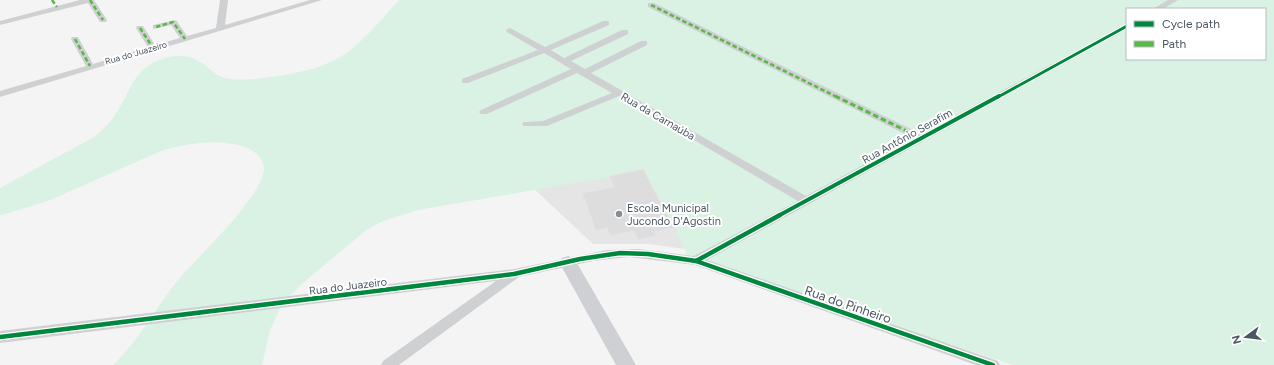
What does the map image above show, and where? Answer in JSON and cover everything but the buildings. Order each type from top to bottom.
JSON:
[{"type":"street","points":[[52,0],[58,7]]},
{"type":"street","points":[[0,23],[89,0],[103,20]]},
{"type":"street","points":[[220,29],[224,0]]},
{"type":"street","points":[[1159,8],[1174,0]]},
{"type":"street","name":"Rua do Juazeiro","points":[[0,94],[312,1]]},
{"type":"street","points":[[651,5],[921,138]]},
{"type":"street","points":[[156,27],[173,22],[185,39]]},
{"type":"street","points":[[466,81],[545,50],[606,23]]},
{"type":"street","name":"Rua Antônio Serafim","points":[[696,261],[1126,27]]},
{"type":"street","points":[[140,28],[153,48]]},
{"type":"street","name":"Rua da Carnaúba","points":[[510,30],[807,201]]},
{"type":"street","points":[[564,61],[625,32]]},
{"type":"street","points":[[75,39],[90,66]]},
{"type":"street","points":[[484,112],[644,43]]},
{"type":"street","points":[[527,124],[544,124],[619,93]]},
{"type":"street","name":"Rua do Juazeiro","points":[[0,337],[514,274],[568,262],[620,253],[656,255],[696,261]]},
{"type":"street","name":"Rua do Pinheiro","points":[[696,261],[993,365]]},
{"type":"street","points":[[568,262],[626,365]]},
{"type":"street","points":[[388,365],[514,274]]},
{"type":"shaded area","name":"Escola Municipal Jucondo D'Agostin","points":[[643,169],[691,250],[649,244],[593,244],[529,184]]},
{"type":"green space","points":[[399,0],[1274,0],[1274,365],[1013,365],[688,257],[670,215],[664,204],[650,187],[635,180],[617,178],[592,180],[418,210],[383,221],[365,231],[304,282],[282,304],[270,330],[262,365],[113,365],[140,334],[180,278],[229,225],[254,194],[261,180],[264,168],[262,161],[255,153],[245,147],[235,144],[214,142],[182,146],[161,151],[48,201],[2,215],[0,215],[0,188],[94,137],[113,118],[134,80],[144,69],[156,61],[176,56],[189,57],[200,62],[221,77],[237,79],[266,78],[304,71],[335,60],[353,48],[377,25]]},
{"type":"marked path","points":[[52,0],[57,7]]},
{"type":"marked path","points":[[90,0],[103,20]]},
{"type":"marked path","points":[[651,5],[921,138]]},
{"type":"marked path","points":[[156,27],[173,22],[185,39]]},
{"type":"marked path","points":[[140,28],[153,48]]},
{"type":"marked path","points":[[75,39],[90,66]]},
{"type":"cycle path","points":[[696,261],[1126,27]]},
{"type":"cycle path","points":[[0,337],[514,274],[607,254],[639,253],[696,261],[993,365]]},
{"type":"place","name":"Escola Municipal Jucondo D'Agostin","points":[[619,214]]}]
